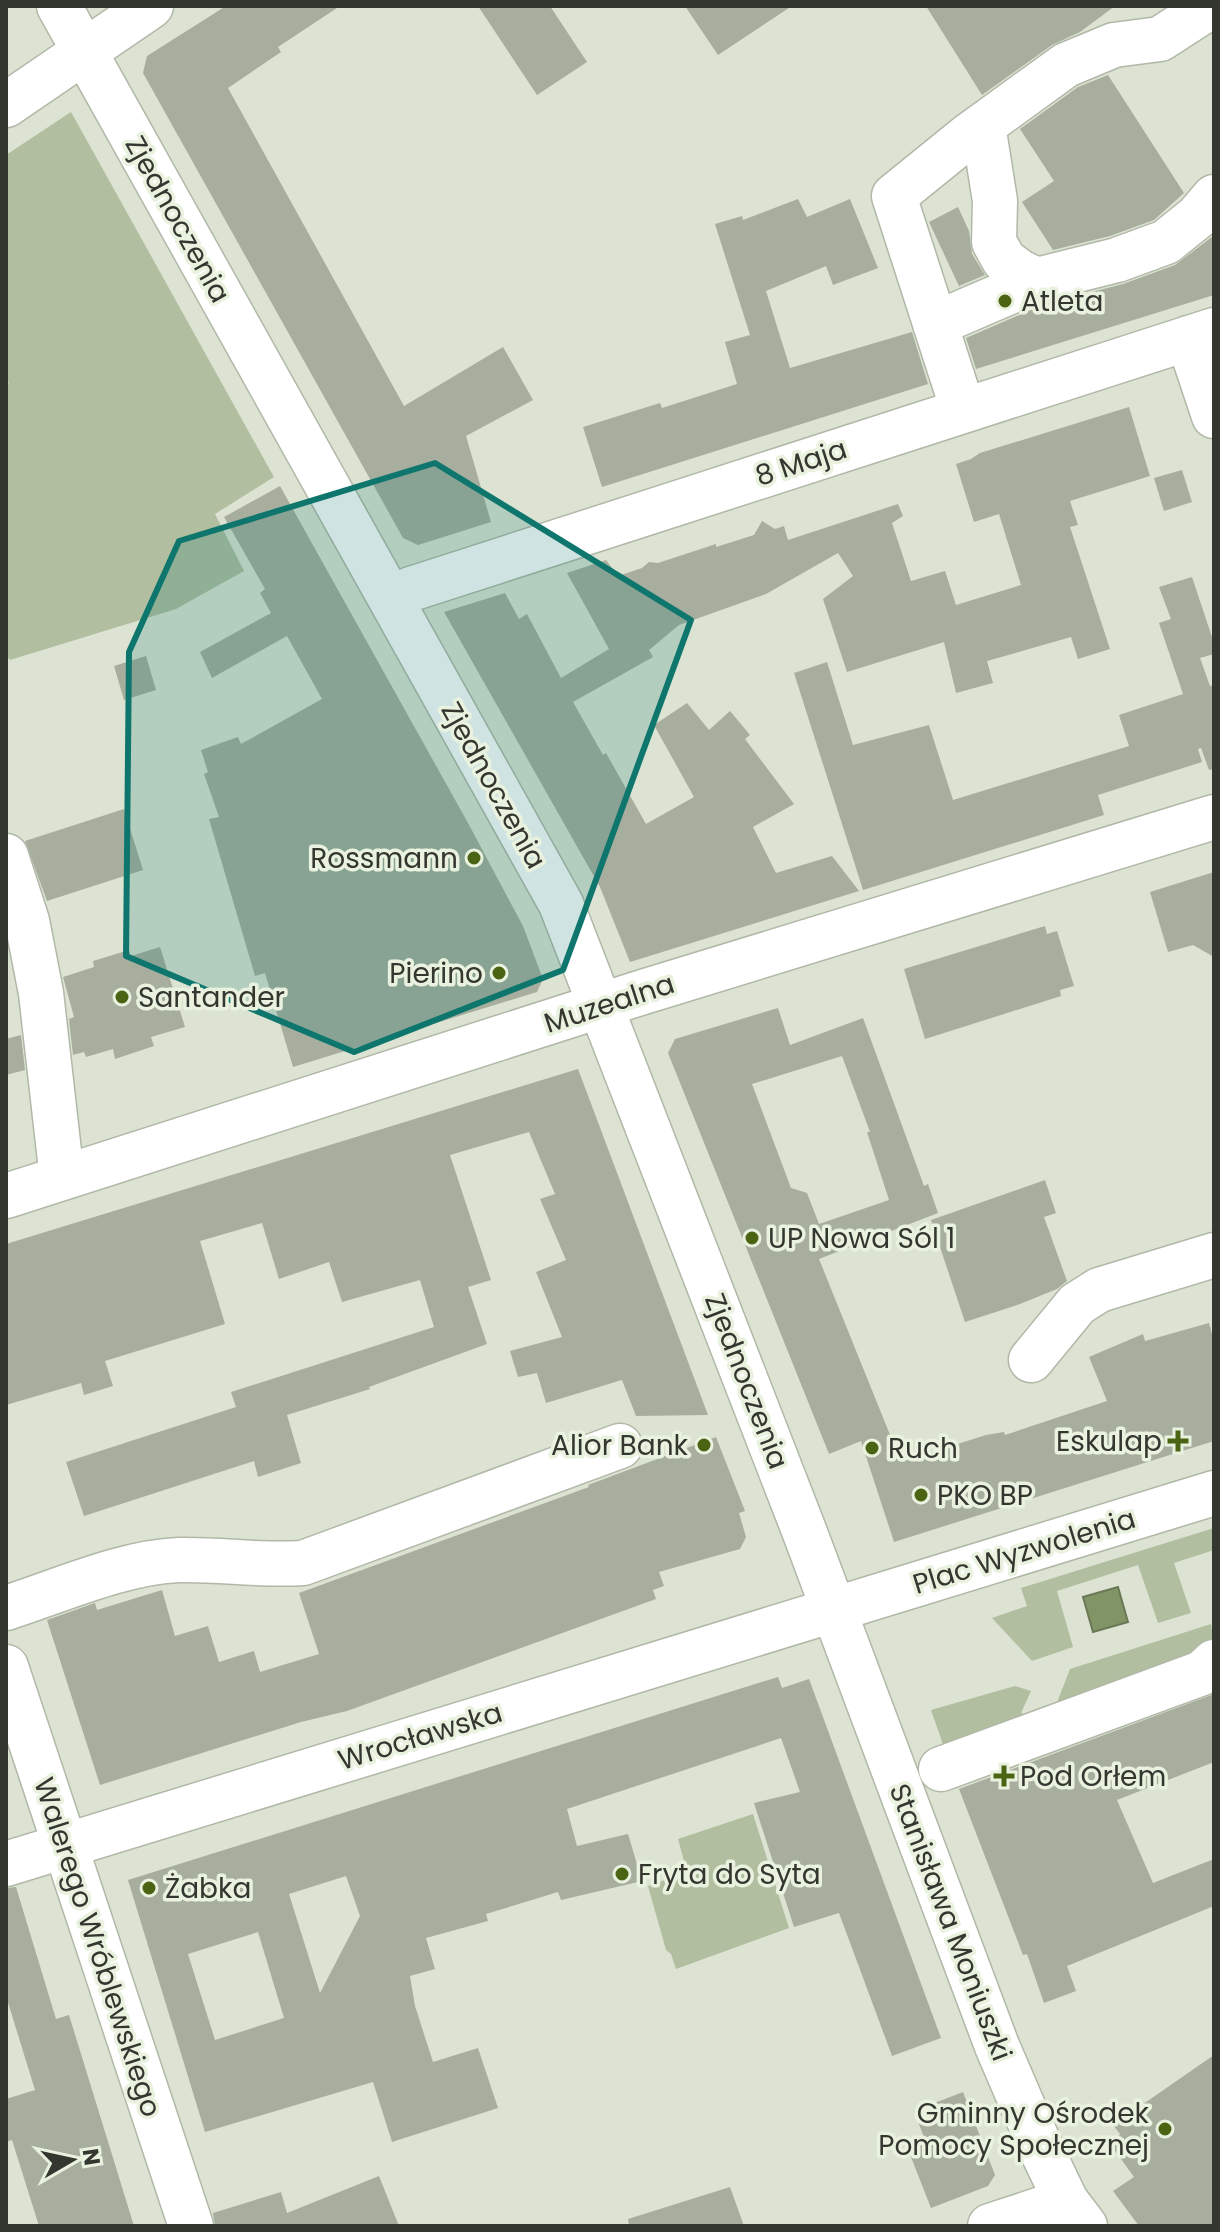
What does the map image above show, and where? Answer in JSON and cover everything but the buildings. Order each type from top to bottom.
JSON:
[{"type":"street","name":"Zjednoczenia","points":[[59,6],[561,904],[834,1609]]},
{"type":"street","points":[[6,105],[151,6]]},
{"type":"street","points":[[963,410],[894,196],[983,125],[1066,65],[1114,45],[1160,39],[1210,11]]},
{"type":"street","points":[[983,125],[995,201],[994,242],[1004,260],[1037,280]]},
{"type":"street","points":[[935,324],[1037,280],[1117,260],[1166,242],[1197,217],[1214,197]]},
{"type":"street","points":[[1201,334],[1214,416]]},
{"type":"street","name":"8 Maja","points":[[390,598],[572,535],[1201,334]]},
{"type":"street","name":"Muzealna","points":[[6,1196],[602,1006],[1214,817]]},
{"type":"street","points":[[6,856],[27,921],[41,993],[62,1178]]},
{"type":"street","points":[[1031,1360],[1077,1304],[1099,1290],[1214,1255]]},
{"type":"street","points":[[6,1608],[124,1569],[177,1560],[277,1565],[303,1563],[620,1446]]},
{"type":"street","name":"Plac Wyzwolenia","points":[[834,1609],[1214,1493]]},
{"type":"street","name":"Wrocławska","points":[[6,1864],[834,1609]]},
{"type":"street","name":"Stanisława Moniuszki","points":[[834,1609],[997,2046],[1035,2139],[1076,2213]]},
{"type":"street","points":[[941,1769],[1202,1673],[1214,1662]]},
{"type":"street","name":"Walerego Wróblewskiego","points":[[6,1667],[191,2226]]},
{"type":"street","points":[[990,2226],[1076,2213]]},
{"type":"highlighted area","points":[[435,463],[691,620],[563,970],[354,1052],[126,956],[129,652],[179,541]]},
{"type":"shaded area","points":[[71,112],[274,477],[215,514],[244,571],[176,609],[10,660],[6,655],[6,385],[9,383],[6,378],[6,155]]},
{"type":"shaded area","points":[[1214,1528],[1214,1550],[1174,1563],[1191,1613],[1158,1623],[1138,1565],[1057,1591],[1073,1647],[1032,1661],[992,1618],[1027,1606],[1021,1588]]},
{"type":"shaded area","points":[[1118,1587],[1128,1622],[1093,1632],[1083,1597]]},
{"type":"shaded area","points":[[1211,1624],[1214,1645],[1066,1708],[1058,1700],[1070,1669]]},
{"type":"shaded area","points":[[1015,1686],[1031,1691],[1021,1713],[1026,1715],[946,1753],[931,1710]]},
{"type":"shaded area","points":[[753,1814],[789,1928],[676,1969],[671,1954],[666,1950],[648,1886],[687,1872],[678,1839]]},
{"type":"place","name":"Atleta","points":[[1005,301]]},
{"type":"place","name":"Rossmann","points":[[474,858]]},
{"type":"place","name":"Pierino","points":[[499,973]]},
{"type":"place","name":"Santander","points":[[122,997]]},
{"type":"place","name":"UP Nowa Sól 1","points":[[752,1238]]},
{"type":"place","name":"Eskulap","points":[[1178,1441]]},
{"type":"place","name":"Alior Bank","points":[[704,1445]]},
{"type":"place","name":"Ruch","points":[[872,1448]]},
{"type":"place","name":"PKO BP","points":[[921,1495]]},
{"type":"place","name":"Pod Orłem","points":[[1004,1776]]},
{"type":"place","name":"Fryta do Syta","points":[[622,1874]]},
{"type":"place","name":"Żabka","points":[[149,1888]]},
{"type":"place","name":"Gminny Ośrodek Pomocy Społecznej","points":[[1165,2129]]}]
